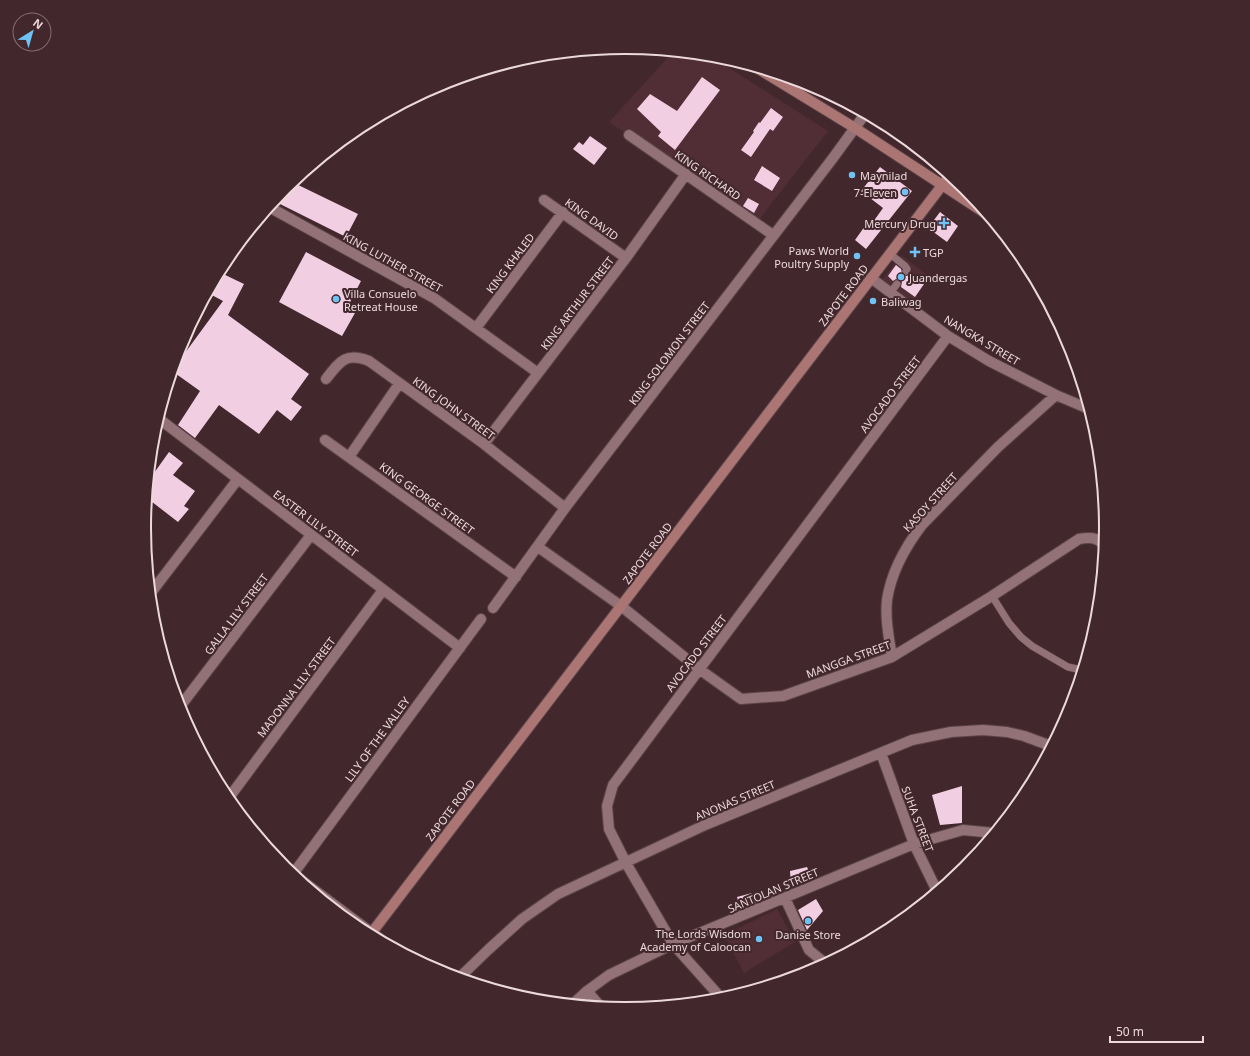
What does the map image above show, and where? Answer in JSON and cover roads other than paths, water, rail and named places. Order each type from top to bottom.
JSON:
[{"type":"main road","points":[[774,78],[855,128],[942,185],[963,196]]},
{"type":"main road","name":"ZAPOTE ROAD","points":[[374,930],[946,180]]},
{"type":"street","name":"KING SOLOMON STREET","points":[[493,608],[565,508],[862,118]]},
{"type":"street","name":"KING RICHARD","points":[[629,135],[773,235]]},
{"type":"street","name":"KING ARTHUR STREET","points":[[484,444],[626,258],[686,174]]},
{"type":"street","name":"KING DAVID","points":[[544,200],[626,258]]},
{"type":"street","name":"KING LUTHER STREET","points":[[274,209],[434,298],[538,373]]},
{"type":"street","name":"KING KHALED","points":[[476,328],[563,212]]},
{"type":"street","name":"NANGKA STREET","points":[[871,278],[948,336],[989,361],[1056,395],[1083,407]]},
{"type":"street","name":"AVOCADO STREET","points":[[717,993],[673,944],[626,864],[609,829],[607,806],[613,785],[948,336]]},
{"type":"street","name":"KING JOHN STREET","points":[[326,379],[342,361],[351,356],[369,361],[484,444],[565,508]]},
{"type":"street","points":[[349,457],[400,384]]},
{"type":"street","name":"KASOY STREET","points":[[892,657],[887,616],[888,598],[894,574],[912,538],[922,525],[998,447],[1056,395]]},
{"type":"street","name":"EASTER LILY STREET","points":[[163,422],[460,648]]},
{"type":"street","name":"KING GEORGE STREET","points":[[324,440],[516,577]]},
{"type":"street","points":[[154,582],[238,479]]},
{"type":"street","name":"GALLA LILY STREET","points":[[184,701],[311,535]]},
{"type":"street","name":"MANGGA STREET","points":[[538,547],[621,606],[699,669],[741,699],[783,696],[892,657],[992,596],[1079,539],[1090,537],[1099,541]]},
{"type":"street","name":"MADONNA LILY STREET","points":[[232,793],[383,590]]},
{"type":"street","name":"LILY OF THE VALLEY","points":[[297,869],[481,619]]},
{"type":"street","name":"ANONAS STREET","points":[[464,973],[522,919],[558,894],[626,864],[705,825],[912,740],[968,730],[1007,732],[1024,736],[1046,744]]},
{"type":"street","name":"SUHA STREET","points":[[881,753],[914,844],[935,887]]},
{"type":"street","name":"SANTOLAN STREET","points":[[578,999],[609,975],[673,944],[914,844],[963,830],[988,832]]},
{"type":"street","points":[[785,898],[809,950],[821,959]]},
{"type":"street","points":[[587,991],[596,1001]]},
{"type":"lane","points":[[890,253],[907,268],[906,271]]},
{"type":"lane","points":[[890,293],[897,284]]},
{"type":"lane","points":[[992,596],[1009,623],[1021,637],[1032,646],[1068,667],[1077,669]]},
{"type":"place","name":"Maynilad","points":[[852,175]]},
{"type":"place","name":"7-Eleven","points":[[905,192]]},
{"type":"place","name":"Mercury Drug","points":[[944,223]]},
{"type":"place","name":"TGP","points":[[915,252]]},
{"type":"place","name":"Paws World Poultry Supply","points":[[857,256]]},
{"type":"place","name":"Juandergas","points":[[901,277]]},
{"type":"place","name":"Villa Consuelo Retreat House","points":[[336,299]]},
{"type":"place","name":"Baliwag","points":[[873,301]]},
{"type":"place","name":"Danise Store","points":[[808,921]]},
{"type":"place","name":"The Lords Wisdom Academy of Caloocan","points":[[759,939]]}]
